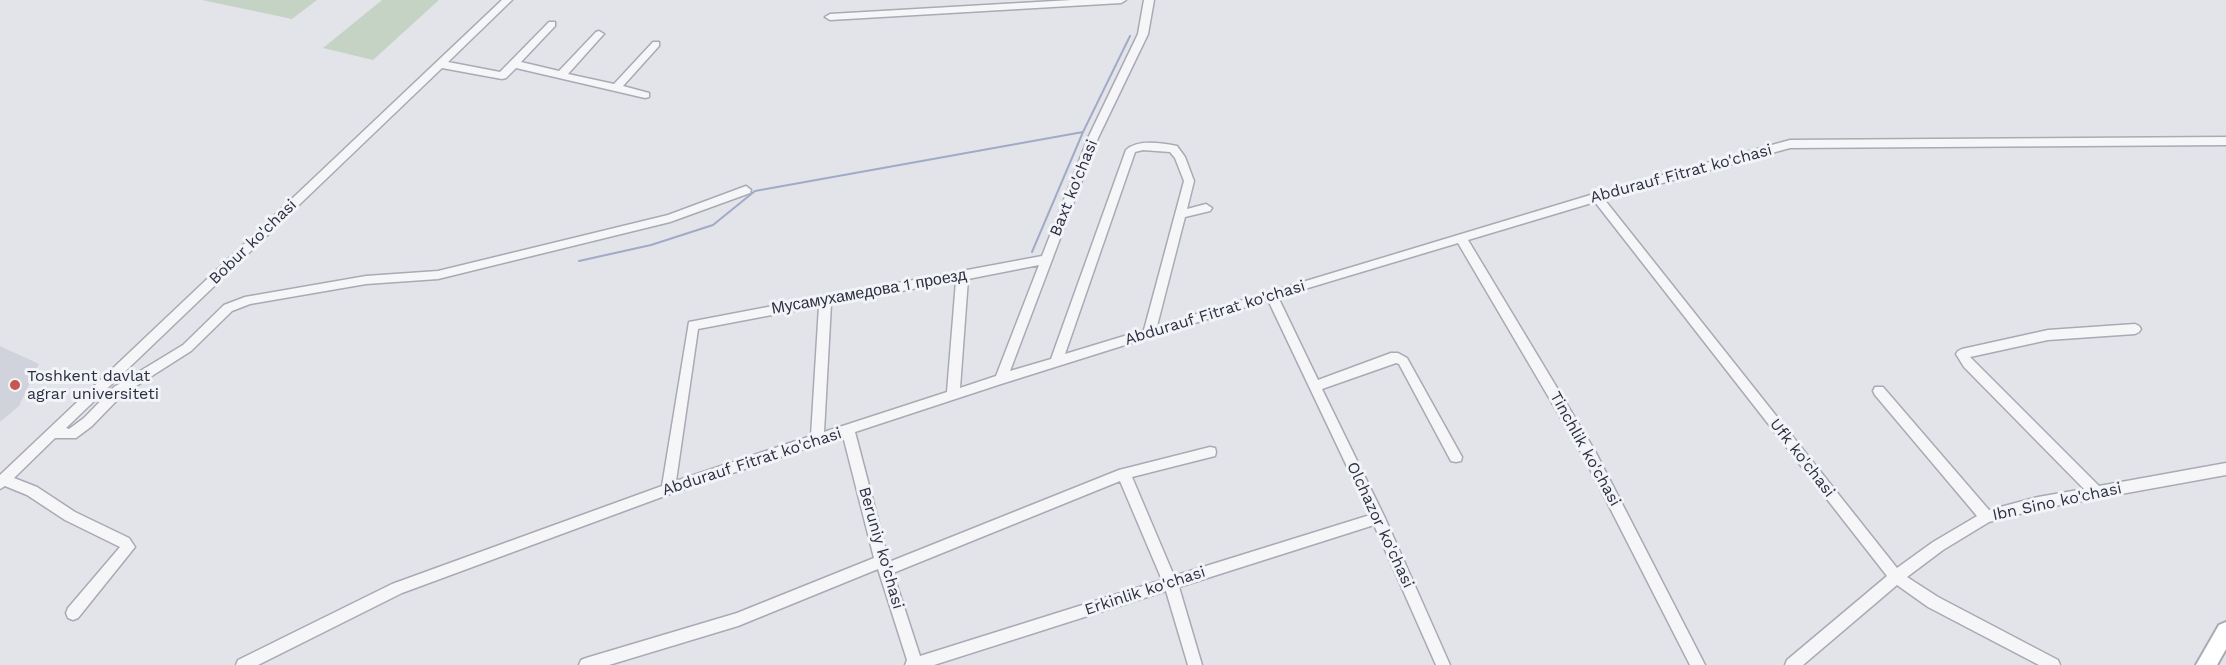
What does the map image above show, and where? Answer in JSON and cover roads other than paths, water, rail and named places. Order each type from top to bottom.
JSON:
[{"type":"main road","points":[[2206,665],[2226,631]]},
{"type":"main road","points":[[2215,665],[2226,646]]},
{"type":"street","name":"Bobur ko'chasi","points":[[2,482],[507,0]]},
{"type":"street","points":[[830,17],[1121,0]]},
{"type":"street","name":"Baxt ko'chasi","points":[[1001,379],[1093,138],[1143,34],[1149,0]]},
{"type":"street","points":[[440,64],[502,76],[552,24]]},
{"type":"street","points":[[561,75],[599,34]]},
{"type":"street","points":[[616,88],[656,44]]},
{"type":"street","points":[[514,64],[645,95]]},
{"type":"street","name":"Abdurauf Fitrat ko'chasi","points":[[243,665],[397,588],[668,489],[1001,379],[1149,333],[1597,197],[1790,144],[2226,141]]},
{"type":"street","points":[[1056,362],[1131,150],[1142,146],[1173,149],[1178,153],[1189,181],[1149,333]]},
{"type":"street","points":[[53,433],[71,434],[88,422],[118,391],[187,348],[228,308],[249,300],[366,280],[438,275],[670,218],[746,190]]},
{"type":"street","name":"Ufk ko'chasi","points":[[1597,197],[1896,577],[1933,602],[2053,665]]},
{"type":"street","points":[[1179,215],[1206,208]]},
{"type":"street","name":"Tinchlik ko'chasi","points":[[1461,238],[1590,455],[1698,665]]},
{"type":"street","name":"Мусамухамедова 1 проезд","points":[[668,489],[693,325],[1045,260]]},
{"type":"street","points":[[953,396],[962,275]]},
{"type":"street","name":"Olchazor ko'chasi","points":[[1271,296],[1378,518],[1443,665]]},
{"type":"street","points":[[818,440],[825,299]]},
{"type":"street","points":[[2097,493],[1968,364],[1962,354],[2048,335],[2135,329]]},
{"type":"street","points":[[1315,386],[1391,358],[1398,358],[1403,361],[1456,457]]},
{"type":"street","points":[[1879,391],[1986,517]]},
{"type":"street","name":"Beruniy ko'chasi","points":[[848,430],[884,566],[915,664]]},
{"type":"street","points":[[585,665],[738,619],[1124,474],[1210,452]]},
{"type":"street","name":"Ibn Sino ko'chasi","points":[[1792,665],[1896,577],[1938,546],[1986,517],[2038,503],[2226,469]]},
{"type":"street","points":[[1124,474],[1170,582],[1195,665]]},
{"type":"street","points":[[2,482],[32,491],[70,516],[124,542],[128,548],[73,613]]},
{"type":"street","name":"Erkinlik ko'chasi","points":[[915,664],[1378,518]]},
{"type":"waterway","points":[[1083,132],[1130,36]]},
{"type":"waterway","points":[[579,261],[651,245],[713,225],[755,191],[1083,132]]},
{"type":"waterway","points":[[1032,252],[1083,132]]},
{"type":"place","name":"Toshkent davlat agrar universiteti","points":[[15,385]]}]
